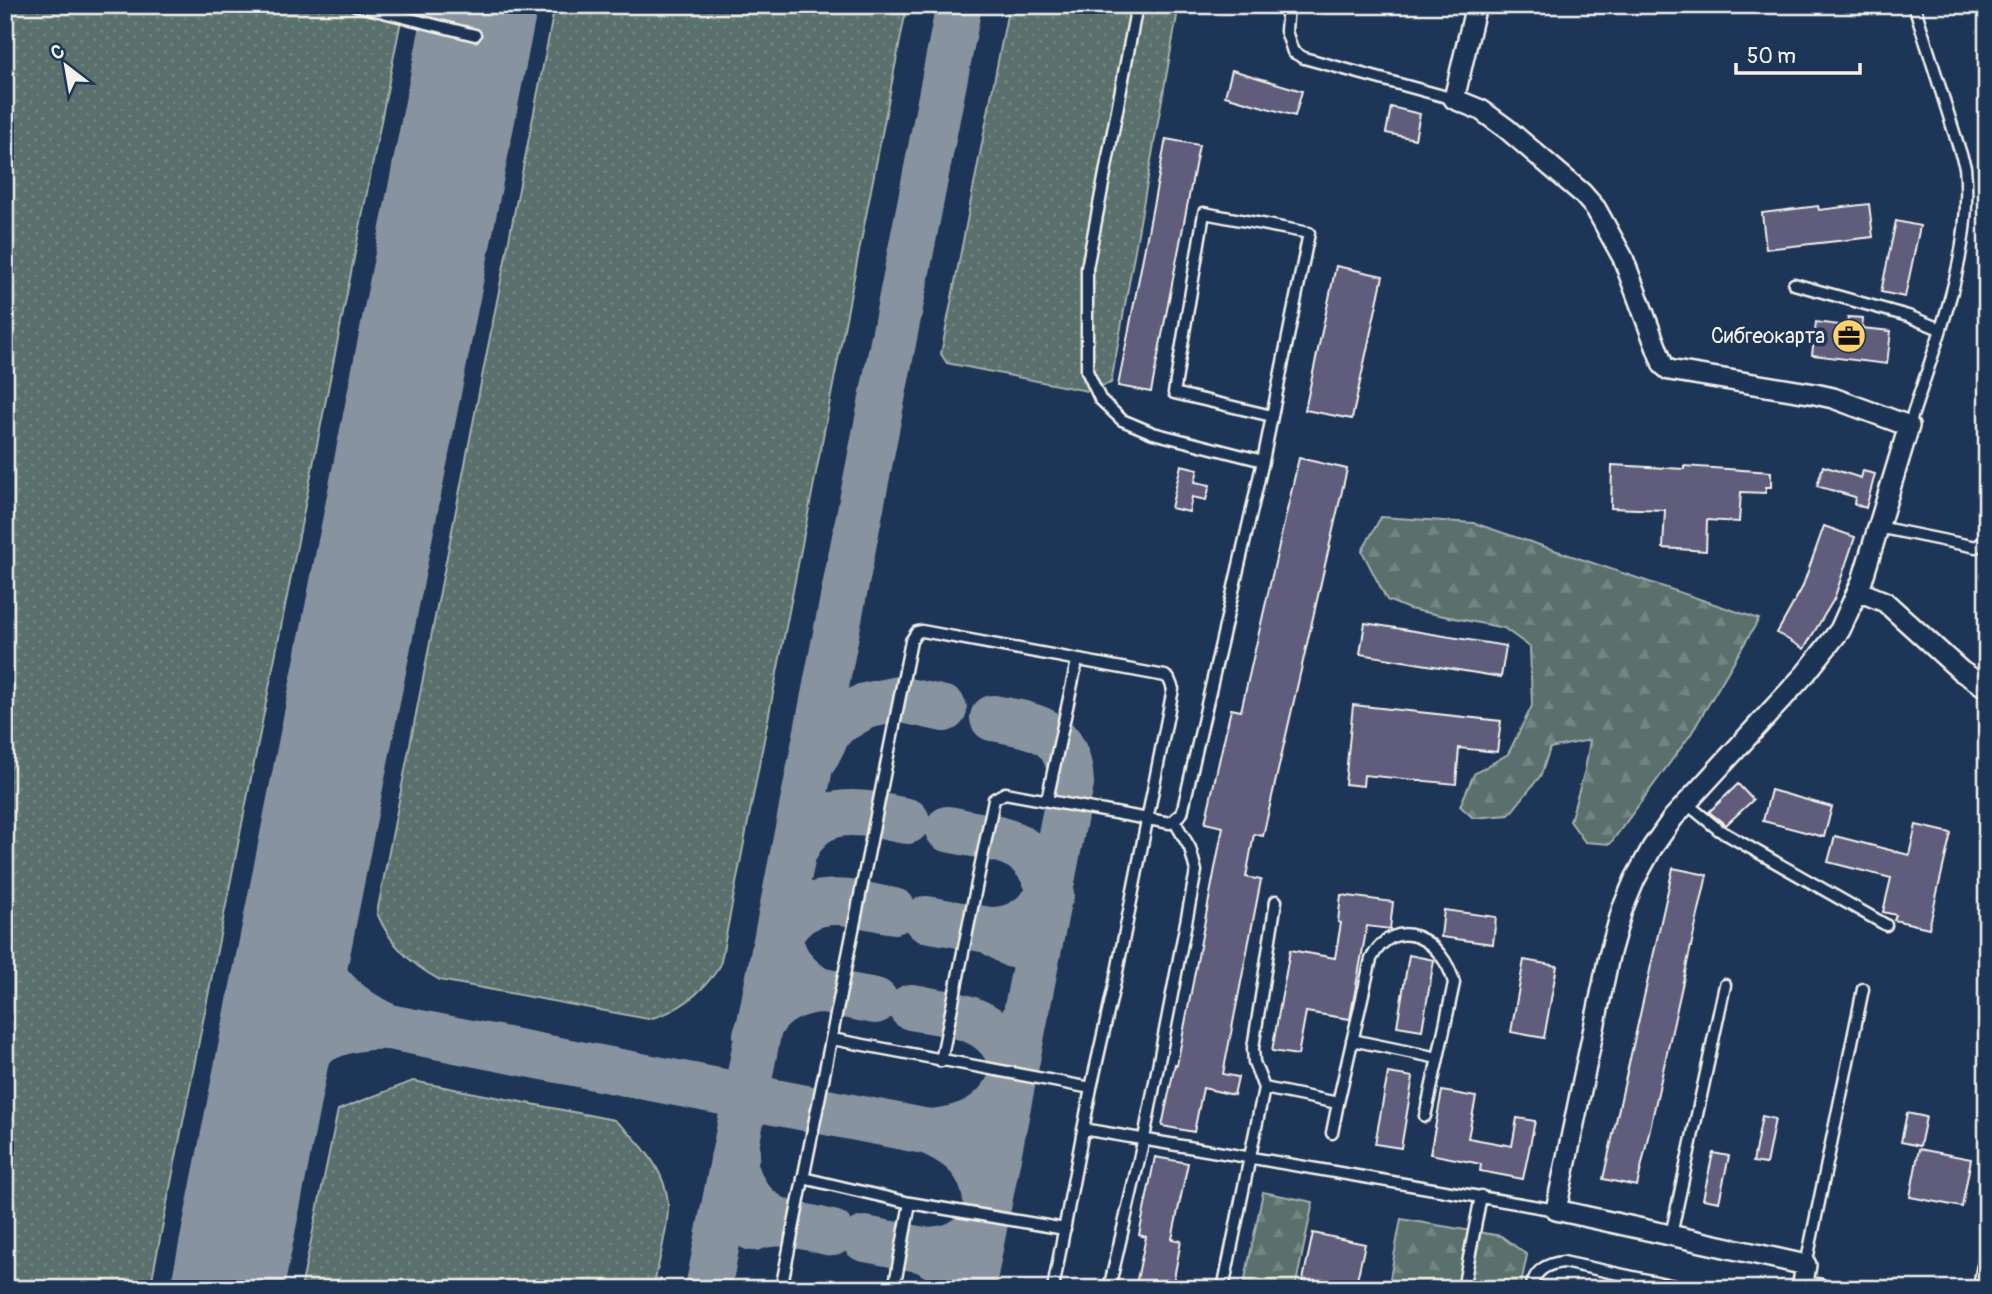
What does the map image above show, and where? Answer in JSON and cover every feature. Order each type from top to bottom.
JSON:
[{"type":"street","points":[[1476,5],[1454,99],[1481,110],[1507,129],[1582,193],[1596,209],[1623,258],[1659,357],[1669,370],[1824,396],[1909,426],[1858,591],[1840,630],[1818,659],[1686,803],[1652,848],[1635,879],[1622,910],[1609,956],[1556,1210],[1806,1265],[1808,1288]]},
{"type":"street","points":[[1858,591],[1885,602],[1961,671],[1987,688]]},
{"type":"street","points":[[1983,1289],[1987,1268]]},
{"type":"lane","points":[[355,5],[475,35]]},
{"type":"lane","points":[[1138,5],[1087,268],[1087,370],[1100,399],[1122,420],[1153,433],[1263,461]]},
{"type":"lane","points":[[1288,5],[1286,31],[1293,52],[1304,58],[1454,99]]},
{"type":"lane","points":[[1909,426],[1940,329],[1967,212],[1965,167],[1914,5]]},
{"type":"lane","points":[[941,1061],[992,804],[999,795],[1005,793],[1170,823],[1182,813],[1263,461],[1309,233],[1204,213],[1174,393],[1272,416]]},
{"type":"lane","points":[[1794,284],[1887,310],[1940,329]]},
{"type":"lane","points":[[1878,527],[1976,547],[1987,552]]},
{"type":"lane","points":[[1976,547],[1987,539]]},
{"type":"lane","points":[[781,1289],[898,699],[913,636],[922,631],[1165,676],[1172,683],[1173,689],[1091,1088],[1053,1289]]},
{"type":"lane","points":[[1047,800],[1077,661]]},
{"type":"lane","points":[[1686,803],[1718,830],[1886,925]]},
{"type":"lane","points":[[1109,1289],[1144,1139],[1196,871],[1190,848],[1175,821]]},
{"type":"lane","points":[[1223,1289],[1264,1088],[1254,1062],[1253,1048],[1276,901]]},
{"type":"lane","points":[[1332,1133],[1371,959],[1377,946],[1388,939],[1406,934],[1423,937],[1442,955],[1452,973],[1454,983],[1425,1116]]},
{"type":"lane","points":[[1671,1235],[1725,985]]},
{"type":"lane","points":[[1806,1265],[1863,989]]},
{"type":"lane","points":[[832,1039],[1091,1088]]},
{"type":"lane","points":[[1352,1040],[1438,1058]]},
{"type":"lane","points":[[1264,1088],[1338,1104]]},
{"type":"lane","points":[[1083,1129],[1556,1210]]},
{"type":"lane","points":[[803,1178],[910,1203],[1065,1229]]},
{"type":"lane","points":[[1463,1289],[1481,1196]]},
{"type":"lane","points":[[894,1289],[910,1203]]},
{"type":"lane","points":[[1531,1289],[1533,1278],[1540,1270],[1549,1264],[1563,1262],[1689,1289]]},
{"type":"green space","points":[[5,5],[404,5],[150,1289],[5,1289]]},
{"type":"green space","points":[[555,5],[907,5],[720,966],[706,985],[689,1000],[670,1012],[648,1019],[440,980],[402,952],[377,913]]},
{"type":"green space","points":[[1009,5],[1179,5],[1111,383],[1087,391],[947,363],[941,354]]},
{"type":"green space","points":[[1381,517],[1474,523],[1759,619],[1691,734],[1610,844],[1585,842],[1570,821],[1585,770],[1590,740],[1550,748],[1541,775],[1509,815],[1473,818],[1460,806],[1474,774],[1508,754],[1532,706],[1530,647],[1504,628],[1409,609],[1387,600],[1362,551]]},
{"type":"green space","points":[[413,1081],[614,1120],[650,1158],[658,1170],[667,1194],[666,1226],[653,1289],[301,1289],[338,1110]]},
{"type":"green space","points":[[1263,1192],[1313,1202],[1295,1289],[1243,1289]]},
{"type":"green space","points":[[1401,1219],[1501,1236],[1527,1255],[1520,1289],[1388,1289]]},
{"type":"building","points":[[1232,70],[1302,91],[1295,116],[1225,96]]},
{"type":"building","points":[[1391,107],[1420,114],[1415,139],[1386,133]]},
{"type":"building","points":[[1166,139],[1199,145],[1151,392],[1118,386]]},
{"type":"building","points":[[1869,204],[1873,237],[1766,249],[1762,213],[1818,206],[1819,210]]},
{"type":"building","points":[[1896,221],[1920,226],[1905,297],[1881,292]]},
{"type":"building","points":[[1336,266],[1383,276],[1352,419],[1305,410]]},
{"type":"building","points":[[1848,317],[1863,318],[1862,328],[1891,331],[1887,364],[1812,355],[1816,322],[1847,326]]},
{"type":"building","points":[[1299,458],[1347,469],[1263,836],[1254,834],[1246,877],[1261,880],[1223,1074],[1238,1077],[1234,1095],[1203,1088],[1194,1132],[1162,1126],[1175,1064],[1177,1065],[1223,827],[1205,823],[1231,709],[1241,711]]},
{"type":"building","points":[[1181,465],[1198,469],[1195,482],[1210,485],[1206,500],[1192,497],[1189,512],[1171,508]]},
{"type":"building","points":[[1612,465],[1684,469],[1684,466],[1771,472],[1771,487],[1766,487],[1766,493],[1741,492],[1739,522],[1707,520],[1706,551],[1663,548],[1665,510],[1611,508]]},
{"type":"building","points":[[1823,466],[1861,478],[1863,471],[1875,474],[1866,508],[1854,504],[1855,497],[1817,486]]},
{"type":"building","points":[[1824,526],[1855,537],[1834,599],[1804,649],[1777,633],[1802,588]]},
{"type":"building","points":[[1365,623],[1506,646],[1501,677],[1360,654]]},
{"type":"building","points":[[1353,705],[1501,721],[1497,752],[1459,748],[1456,784],[1364,775],[1363,786],[1345,784]]},
{"type":"building","points":[[1738,784],[1753,800],[1726,825],[1709,812]]},
{"type":"building","points":[[1771,790],[1832,807],[1824,837],[1763,821]]},
{"type":"building","points":[[1916,825],[1951,833],[1929,928],[1894,920],[1896,915],[1883,912],[1891,878],[1828,862],[1835,836],[1909,855]]},
{"type":"building","points":[[1673,868],[1707,875],[1637,1186],[1603,1179]]},
{"type":"building","points":[[1341,895],[1393,902],[1390,929],[1367,926],[1350,1019],[1306,1012],[1298,1055],[1272,1051],[1290,950],[1335,958],[1341,923],[1338,922]]},
{"type":"building","points":[[1444,910],[1496,917],[1493,944],[1441,937]]},
{"type":"building","points":[[1409,955],[1434,960],[1422,1030],[1397,1026]]},
{"type":"building","points":[[1524,960],[1557,966],[1544,1038],[1511,1032]]},
{"type":"building","points":[[1388,1073],[1413,1077],[1401,1148],[1375,1144]]},
{"type":"building","points":[[1442,1091],[1476,1097],[1468,1138],[1512,1146],[1517,1118],[1535,1121],[1523,1179],[1480,1171],[1481,1164],[1430,1154]]},
{"type":"building","points":[[1907,1113],[1926,1117],[1920,1146],[1901,1142]]},
{"type":"building","points":[[1762,1116],[1775,1119],[1766,1164],[1753,1162]]},
{"type":"building","points":[[1919,1149],[1971,1159],[1962,1207],[1910,1197]]},
{"type":"building","points":[[1713,1153],[1729,1156],[1719,1202],[1703,1199]]},
{"type":"building","points":[[1155,1157],[1188,1163],[1172,1239],[1181,1241],[1172,1289],[1135,1289],[1146,1237],[1139,1235]]},
{"type":"building","points":[[1313,1233],[1365,1244],[1355,1289],[1301,1289]]},
{"type":"taxiway","points":[[708,1289],[959,5]]},
{"type":"taxiway","points":[[815,758],[836,723],[865,706],[898,699],[944,709]]},
{"type":"taxiway","points":[[972,1289],[1071,784],[1069,766],[1057,741],[1037,728],[993,718]]},
{"type":"taxiway","points":[[793,854],[803,836],[814,824],[827,817],[856,813],[907,821]]},
{"type":"taxiway","points":[[948,829],[1013,844],[1025,851],[1044,875],[1051,894],[1038,909],[1017,925],[989,930]]},
{"type":"taxiway","points":[[776,942],[799,913],[827,902],[859,904],[894,911]]},
{"type":"taxiway","points":[[302,906],[310,947],[327,980],[353,1006],[389,1027]]},
{"type":"taxiway","points":[[926,919],[989,930],[1013,945]]},
{"type":"taxiway","points":[[756,1035],[766,1016],[780,1003],[788,998],[818,990],[791,966],[778,933]]},
{"type":"taxiway","points":[[818,990],[875,1001]]},
{"type":"taxiway","points":[[911,1007],[962,1017],[989,1029],[1009,1054],[1015,1073],[1000,1099],[982,1117],[958,1127],[929,1132],[965,1154],[984,1187],[987,1216],[974,1232],[953,1246],[924,1250],[948,1266],[964,1289]]},
{"type":"taxiway","points":[[262,1110],[284,1073],[312,1046],[346,1031],[389,1027],[929,1132]]},
{"type":"taxiway","points":[[737,1153],[733,1159],[749,1197],[755,1205],[782,1222]]},
{"type":"taxiway","points":[[753,1228],[783,1224],[832,1233]]},
{"type":"taxiway","points":[[865,1239],[924,1250]]},
{"type":"runway","points":[[227,1289],[481,5]]},
{"type":"place","name":"Сибгеокарта","points":[[1849,336]]}]
